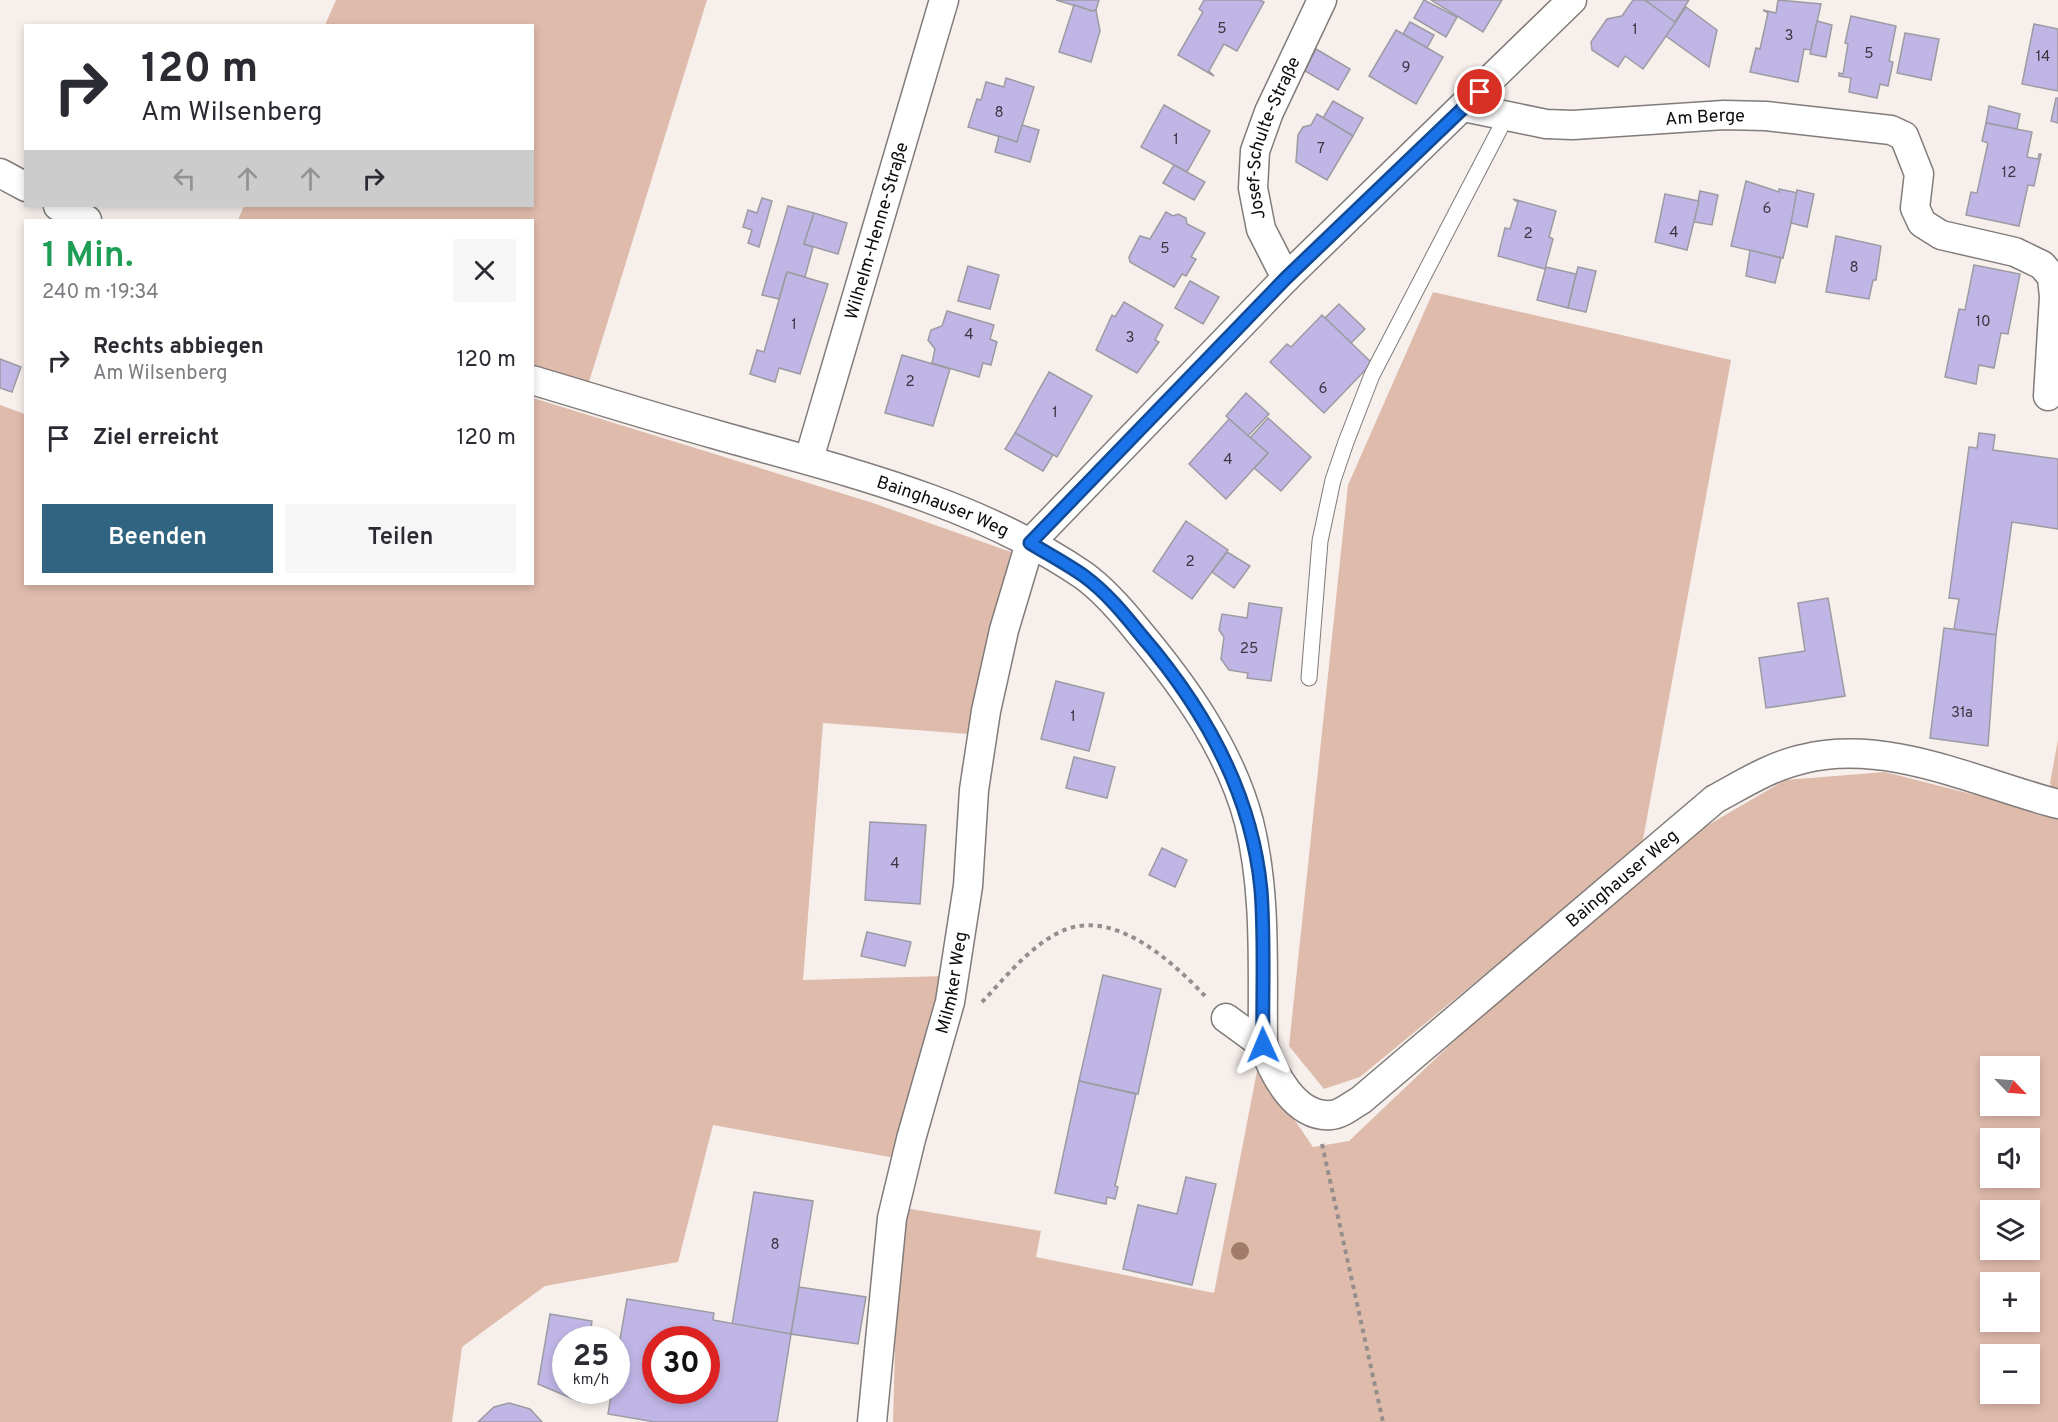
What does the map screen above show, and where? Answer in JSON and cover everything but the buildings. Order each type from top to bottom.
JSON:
[{"type":"street","name":"Wilhelm-Henne-Straße","points":[[809,459],[944,0]]},
{"type":"street","name":"Josef-Schulte-Straße","points":[[1286,278],[1261,229],[1253,188],[1255,151],[1269,112],[1322,0]]},
{"type":"street","points":[[1030,543],[1286,278],[1572,0]]},
{"type":"street","name":"Am Berge","points":[[1464,107],[1546,124],[1573,125],[1724,115],[1766,116],[1891,130],[1904,136],[1919,174],[1915,208],[1922,223],[1941,235],[2015,252],[2043,265],[2052,277],[2054,297],[2048,396]]},
{"type":"street","points":[[0,173],[24,186]]},
{"type":"street","points":[[60,207],[85,219]]},
{"type":"street","name":"Bainghauser Weg","points":[[534,381],[716,435],[809,459],[943,504],[1030,543],[1085,577],[1120,610],[1166,664],[1200,711],[1228,767],[1248,822],[1260,888],[1263,1045],[1272,1068],[1289,1093],[1316,1114],[1334,1116],[1361,1100],[1716,800],[1768,771],[1818,755],[1879,755],[1926,765],[2058,804]]},
{"type":"street","name":"Milmker Weg","points":[[872,1422],[892,1218],[910,1139],[950,1002],[968,886],[974,790],[986,711],[1004,630],[1030,543]]},
{"type":"street","points":[[1226,1018],[1263,1045]]},
{"type":"lane","points":[[1309,678],[1320,541],[1333,480],[1346,442],[1372,375],[1506,117]]},
{"type":"path","points":[[977,1007],[1041,944],[1061,931],[1091,925],[1120,932],[1154,950],[1191,981],[1226,1018]]},
{"type":"path","points":[[1316,1114],[1383,1422]]},
{"type":"shaded area","points":[[336,0],[707,0],[589,382],[534,365],[534,219],[238,219],[244,207],[534,207],[534,24],[325,24]]},
{"type":"shaded area","points":[[1433,292],[1731,360],[1642,845],[1360,1077],[1324,1089],[1289,1046],[1348,485]]},
{"type":"shaded area","points":[[534,398],[873,503],[1011,552],[982,735],[823,723],[803,980],[945,976],[895,1158],[713,1125],[678,1262],[545,1286],[462,1347],[452,1422],[0,1422],[0,405],[24,414],[24,585],[534,585]]},
{"type":"shaded area","points":[[2058,740],[2058,796],[2055,795],[2050,783]]},
{"type":"shaded area","points":[[1885,772],[2058,816],[2058,1422],[893,1422],[899,1207],[1041,1231],[1036,1257],[1214,1293],[1258,1066],[1313,1147],[1349,1141],[1513,985],[1703,828],[1785,780]]},
{"type":"route","points":[[1263,1045],[1263,941],[1260,888],[1248,822],[1228,767],[1200,711],[1166,664],[1120,610],[1085,577],[1030,543],[1286,278],[1480,92]]}]
